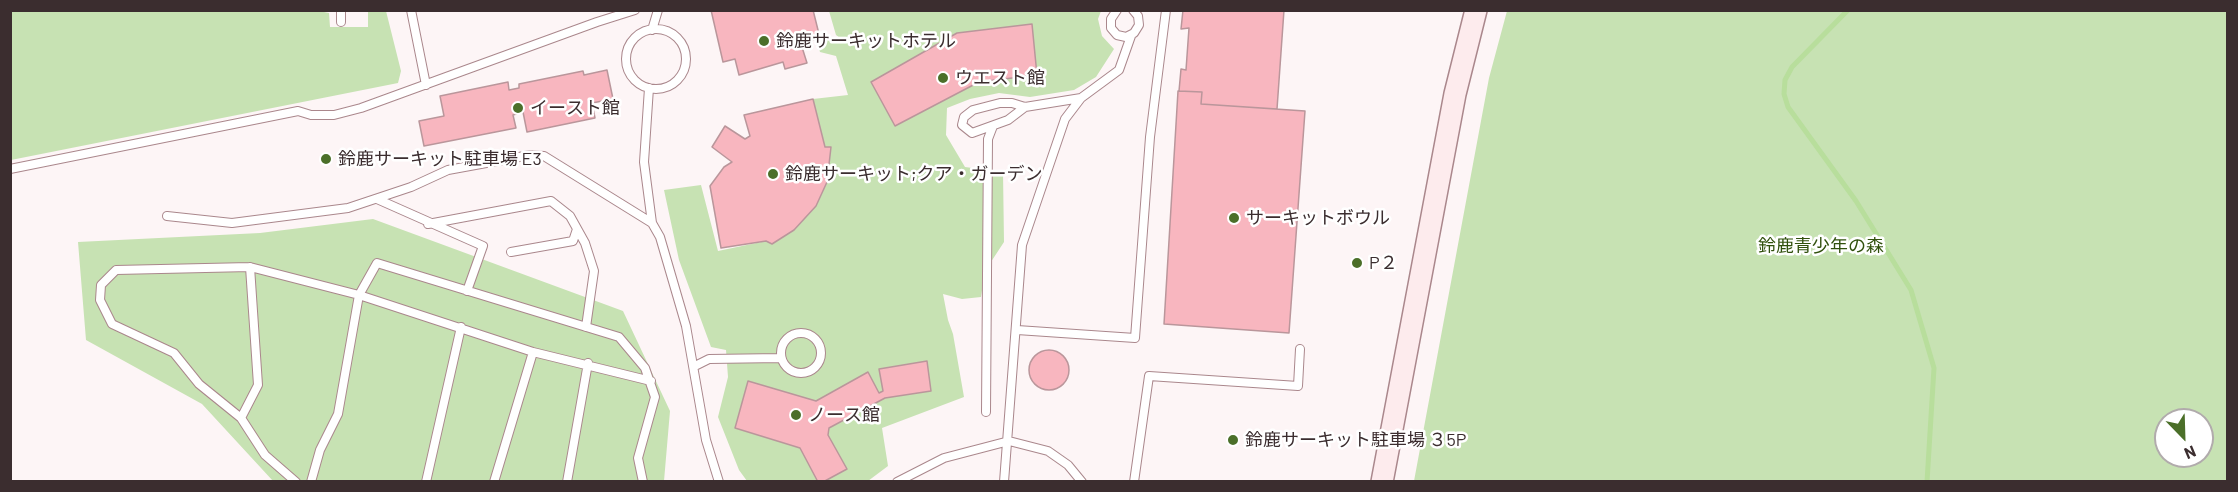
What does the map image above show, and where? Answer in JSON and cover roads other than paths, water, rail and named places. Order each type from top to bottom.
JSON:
[{"type":"street","points":[[1382,482],[1455,94],[1476,10]]},
{"type":"lane","points":[[341,10],[341,22]]},
{"type":"lane","points":[[411,10],[426,85]]},
{"type":"lane","points":[[10,169],[298,111],[311,115],[334,115],[426,85],[635,10]]},
{"type":"lane","points":[[652,30],[658,10]]},
{"type":"lane","points":[[1117,10],[1111,19],[1111,28],[1117,35],[1131,36]]},
{"type":"lane","points":[[1004,482],[1009,441],[1022,246],[1065,119],[1081,98],[1119,70],[1131,36],[1139,25],[1138,16],[1132,10]]},
{"type":"lane","points":[[1017,330],[1135,338],[1150,137],[1166,10]]},
{"type":"lane","points":[[652,30],[668,32],[682,44],[686,62],[677,80],[669,86],[649,88],[632,77],[626,58],[633,40],[640,34],[652,30]]},
{"type":"lane","points":[[649,88],[644,162],[652,223],[660,237],[695,366],[706,440],[719,482]]},
{"type":"lane","points":[[1025,107],[1008,120],[972,133],[962,125],[963,117],[973,110],[1000,103],[1012,103],[1025,107],[1081,98]]},
{"type":"lane","points":[[986,412],[988,140],[993,126]]},
{"type":"lane","points":[[167,216],[232,223],[348,208],[377,199],[448,170],[530,154],[544,156],[652,223]]},
{"type":"lane","points":[[377,199],[428,224],[483,246],[466,291]]},
{"type":"lane","points":[[428,224],[551,201],[570,216],[594,271],[586,327]]},
{"type":"lane","points":[[511,252],[573,241],[577,229]]},
{"type":"lane","points":[[311,482],[320,450],[338,414],[359,296],[377,263],[618,337],[645,368],[655,397],[638,458],[643,482]]},
{"type":"lane","points":[[296,482],[265,455],[240,418],[199,384],[174,353],[112,324],[100,300],[100,292],[101,285],[116,270],[250,267],[359,296],[533,352],[588,363],[651,381]]},
{"type":"lane","points":[[240,418],[258,385],[250,267]]},
{"type":"lane","points":[[426,482],[461,327]]},
{"type":"lane","points":[[797,333],[815,338],[821,349],[821,356],[814,368],[802,373],[788,369],[781,358],[786,340],[797,333]]},
{"type":"lane","points":[[1134,482],[1149,376],[1298,386],[1300,349]]},
{"type":"lane","points":[[494,482],[533,352]]},
{"type":"lane","points":[[695,366],[709,359],[781,358]]},
{"type":"lane","points":[[567,482],[588,363]]},
{"type":"lane","points":[[897,482],[944,458],[1009,441],[1048,451],[1068,465],[1082,482]]},
{"type":"waterway","points":[[1848,10],[1792,67],[1785,80],[1784,94],[1788,107],[1856,201],[1911,290],[1934,368],[1927,482]]},
{"type":"place","name":"鈴鹿サーキットホテル","points":[[764,41]]},
{"type":"place","name":"ウエスト館","points":[[943,78]]},
{"type":"place","name":"イースト館","points":[[518,108]]},
{"type":"place","name":"鈴鹿サーキット駐車場 E3","points":[[326,159]]},
{"type":"place","name":"鈴鹿サーキット;クア・ガーデン","points":[[773,174]]},
{"type":"place","name":"サーキットボウル","points":[[1234,218]]},
{"type":"place","name":"P２","points":[[1357,263]]},
{"type":"place","name":"ノース館","points":[[796,415]]},
{"type":"place","name":"鈴鹿サーキット駐車場 ３5P","points":[[1233,440]]},
{"type":"park label","name":"鈴鹿青少年の森","points":[[1821,246]]}]
